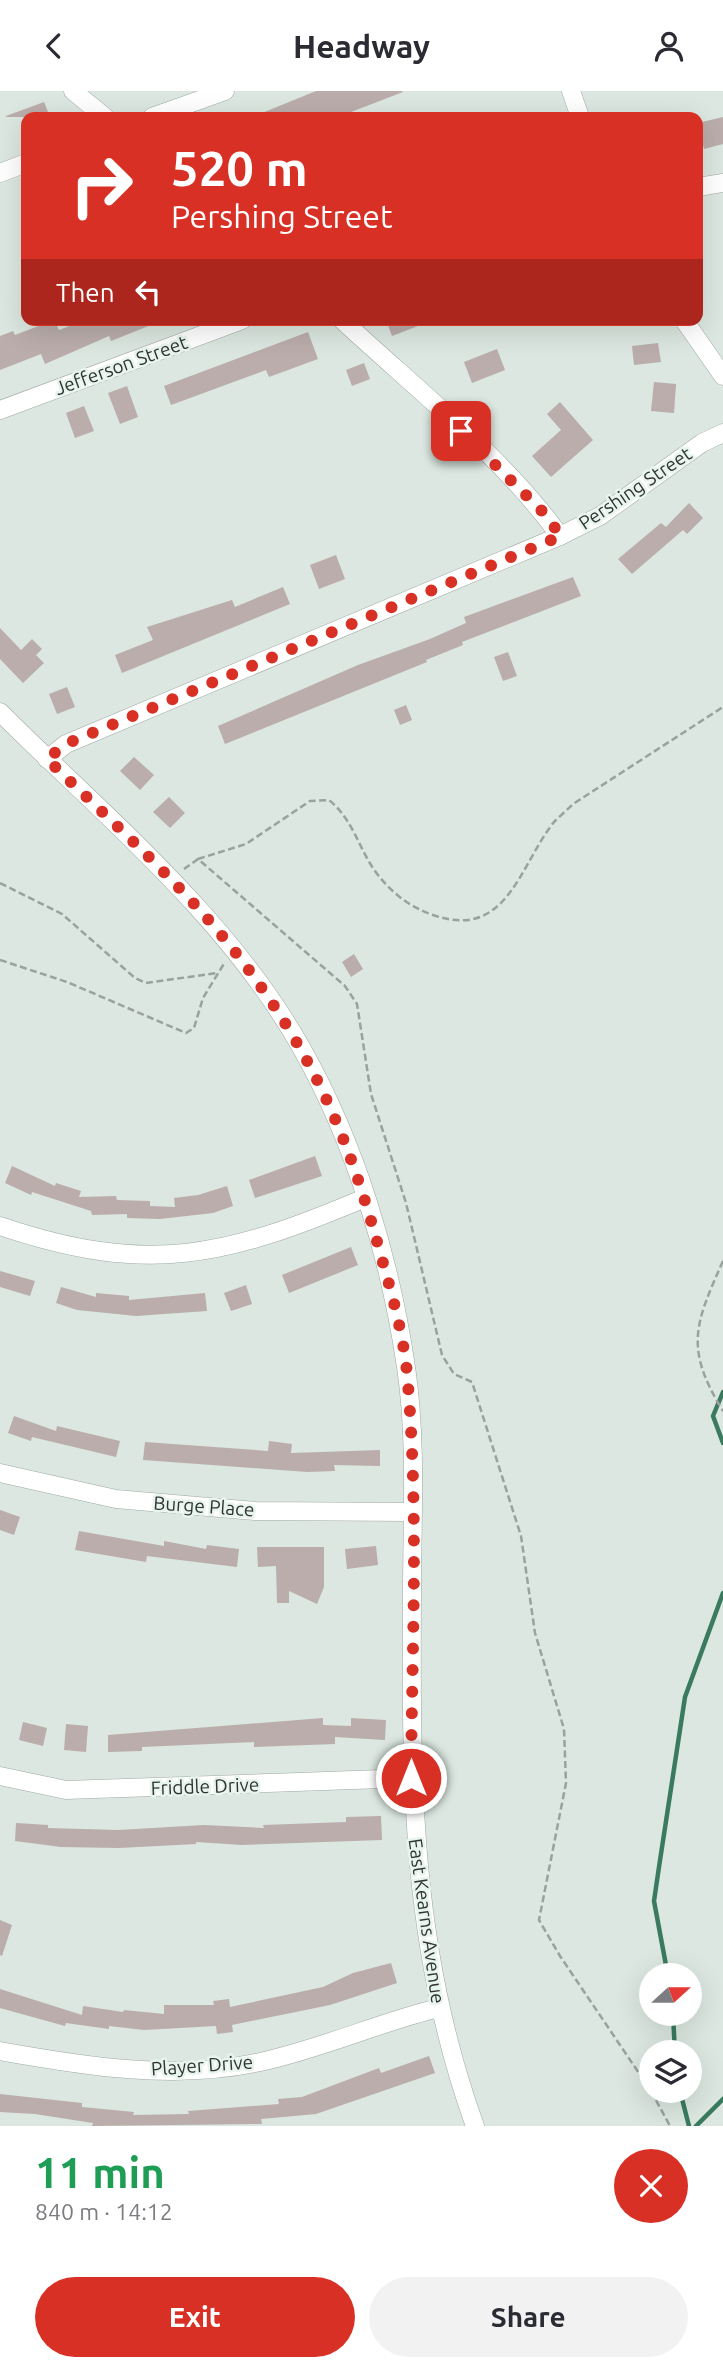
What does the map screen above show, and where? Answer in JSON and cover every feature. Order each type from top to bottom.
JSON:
[{"type":"street","points":[[74,91],[99,112]]},
{"type":"street","points":[[166,112],[225,91]]},
{"type":"street","points":[[571,91],[578,112]]},
{"type":"street","points":[[0,173],[21,165]]},
{"type":"street","points":[[703,186],[723,183]]},
{"type":"street","name":"Jefferson Street","points":[[0,410],[226,326]]},
{"type":"street","points":[[348,326],[500,468],[543,512],[561,536]]},
{"type":"street","points":[[688,326],[723,376]]},
{"type":"street","name":"Pershing Street","points":[[47,759],[66,744],[561,536],[600,516],[702,443],[723,433]]},
{"type":"street","name":"East Kearns Avenue","points":[[0,712],[199,908],[260,985],[300,1046],[347,1142],[395,1307],[407,1370],[412,1512],[411,1778],[418,1876],[438,2008],[454,2068],[475,2126]]},
{"type":"street","points":[[0,1226],[53,1243],[92,1251],[163,1255],[238,1246],[292,1229],[365,1198]]},
{"type":"street","name":"Burge Place","points":[[0,1473],[116,1499],[255,1511],[412,1512]]},
{"type":"street","name":"Friddle Drive","points":[[0,1776],[66,1790],[411,1778]]},
{"type":"street","name":"Player Drive","points":[[0,2051],[116,2068],[228,2067],[261,2062],[438,2008]]},
{"type":"path","points":[[198,859],[246,844],[310,801],[330,800],[343,811],[376,873],[395,895],[417,909],[446,919],[478,919],[497,908],[510,893],[554,822],[573,804],[723,707]]},
{"type":"path","points":[[0,883],[62,914],[135,978],[146,983],[216,973]]},
{"type":"path","points":[[723,1261],[697,1323],[696,1345],[712,1394],[723,1411]]},
{"type":"path","points":[[658,2103],[670,2126]]},
{"type":"building","points":[[316,91],[403,92],[351,112],[264,112]]},
{"type":"building","points":[[44,102],[48,112],[21,112],[21,117],[6,116]]},
{"type":"building","points":[[723,117],[723,144],[704,149],[703,122]]},
{"type":"building","points":[[38,326],[57,326],[59,330],[69,326],[148,326],[111,341],[109,336],[45,364],[41,354],[0,370],[0,336],[13,331],[15,335]]},
{"type":"building","points":[[388,326],[418,326],[392,336]]},
{"type":"building","points":[[308,332],[318,359],[269,377],[266,370],[171,405],[164,386]]},
{"type":"building","points":[[658,343],[661,362],[634,365],[632,346]]},
{"type":"building","points":[[497,349],[505,370],[472,383],[464,362]]},
{"type":"building","points":[[364,363],[370,379],[352,386],[346,370]]},
{"type":"building","points":[[654,382],[676,384],[674,413],[651,411]]},
{"type":"building","points":[[127,386],[138,417],[120,424],[108,393]]},
{"type":"building","points":[[560,402],[593,440],[551,477],[532,456],[561,430],[547,414]]},
{"type":"building","points":[[84,406],[94,431],[75,438],[66,413]]},
{"type":"building","points":[[689,503],[703,518],[687,534],[683,530],[632,574],[618,559],[661,523],[666,527]]},
{"type":"building","points":[[336,555],[345,579],[319,589],[310,565]]},
{"type":"building","points":[[573,577],[581,596],[462,642],[463,645],[426,660],[427,662],[225,744],[218,726],[358,665],[430,639],[466,623],[464,617]]},
{"type":"building","points":[[283,587],[290,604],[122,673],[115,655],[153,640],[147,627],[232,600],[235,607]]},
{"type":"building","points":[[0,628],[21,650],[32,639],[42,649],[36,655],[44,663],[23,683],[0,659]]},
{"type":"building","points":[[508,652],[517,676],[503,681],[494,657]]},
{"type":"building","points":[[67,687],[75,707],[57,714],[49,694]]},
{"type":"building","points":[[406,705],[412,720],[400,725],[394,710]]},
{"type":"building","points":[[134,757],[154,775],[140,790],[120,771]]},
{"type":"building","points":[[169,797],[185,813],[170,828],[153,812]]},
{"type":"building","points":[[354,954],[363,969],[351,977],[342,962]]},
{"type":"building","points":[[315,1156],[322,1176],[255,1198],[249,1180]]},
{"type":"building","points":[[12,1166],[55,1186],[56,1183],[81,1191],[79,1197],[116,1196],[117,1200],[150,1201],[150,1206],[175,1207],[174,1198],[198,1195],[227,1186],[233,1206],[213,1213],[160,1219],[127,1218],[127,1214],[92,1215],[91,1211],[32,1192],[31,1195],[5,1183]]},
{"type":"building","points":[[351,1247],[358,1265],[289,1293],[282,1275]]},
{"type":"building","points":[[0,1271],[35,1281],[30,1296],[0,1287]]},
{"type":"building","points":[[246,1285],[252,1304],[231,1311],[224,1293]]},
{"type":"building","points":[[61,1287],[96,1297],[96,1293],[129,1296],[129,1300],[205,1293],[207,1311],[136,1316],[77,1310],[56,1303]]},
{"type":"building","points":[[14,1416],[56,1431],[57,1426],[120,1441],[116,1457],[32,1437],[31,1441],[8,1433]]},
{"type":"building","points":[[269,1441],[292,1444],[291,1453],[380,1450],[380,1466],[334,1465],[335,1471],[307,1472],[143,1460],[145,1442],[268,1451]]},
{"type":"building","points":[[0,1510],[20,1517],[14,1535],[0,1530]]},
{"type":"building","points":[[79,1531],[164,1546],[164,1541],[206,1549],[207,1545],[239,1549],[237,1567],[147,1556],[146,1562],[75,1550]]},
{"type":"building","points":[[376,1546],[378,1565],[347,1569],[345,1549]]},
{"type":"building","points":[[257,1547],[324,1547],[324,1587],[317,1604],[289,1591],[289,1603],[277,1603],[276,1566],[258,1567]]},
{"type":"building","points":[[323,1718],[323,1725],[351,1726],[351,1718],[386,1720],[385,1740],[335,1737],[335,1744],[254,1747],[254,1742],[142,1747],[142,1751],[108,1752],[108,1735]]},
{"type":"building","points":[[23,1722],[47,1728],[43,1746],[19,1740]]},
{"type":"building","points":[[66,1724],[88,1726],[86,1752],[64,1750]]},
{"type":"building","points":[[381,1816],[382,1840],[242,1845],[196,1842],[119,1848],[61,1847],[15,1841],[16,1823],[48,1825],[48,1828],[118,1830],[204,1825],[264,1828],[263,1825],[346,1822],[346,1817]]},
{"type":"building","points":[[0,1920],[12,1925],[2,1956],[0,1955]]},
{"type":"building","points":[[391,1963],[397,1983],[330,2005],[232,2025],[233,2032],[217,2034],[216,2026],[144,2030],[109,2026],[109,2029],[66,2023],[65,2026],[0,2008],[0,1989],[82,2015],[83,2006],[164,2014],[164,2005],[214,2005],[213,2001],[229,1999],[230,2007],[323,1987],[353,1973]]},
{"type":"building","points":[[429,2056],[435,2073],[316,2114],[261,2119],[262,2124],[92,2126],[93,2123],[35,2114],[0,2112],[0,2094],[82,2103],[82,2107],[134,2112],[133,2115],[189,2114],[188,2111],[279,2104],[278,2099],[302,2097],[379,2068],[381,2073]]},
{"type":"waterway","points":[[723,1392],[713,1416],[723,1443]]},
{"type":"waterway","points":[[666,1963],[654,1901],[685,1697],[723,1593]]},
{"type":"waterway","points":[[674,2027],[674,2040]]},
{"type":"waterway","points":[[696,2126],[723,2099]]},
{"type":"waterway","points":[[683,2103],[689,2126]]},
{"type":"route","points":[[411,1778],[412,1512],[407,1370],[395,1307],[347,1142],[300,1046],[260,985],[199,908],[47,759],[66,744],[561,536],[543,512],[461,431]]}]
